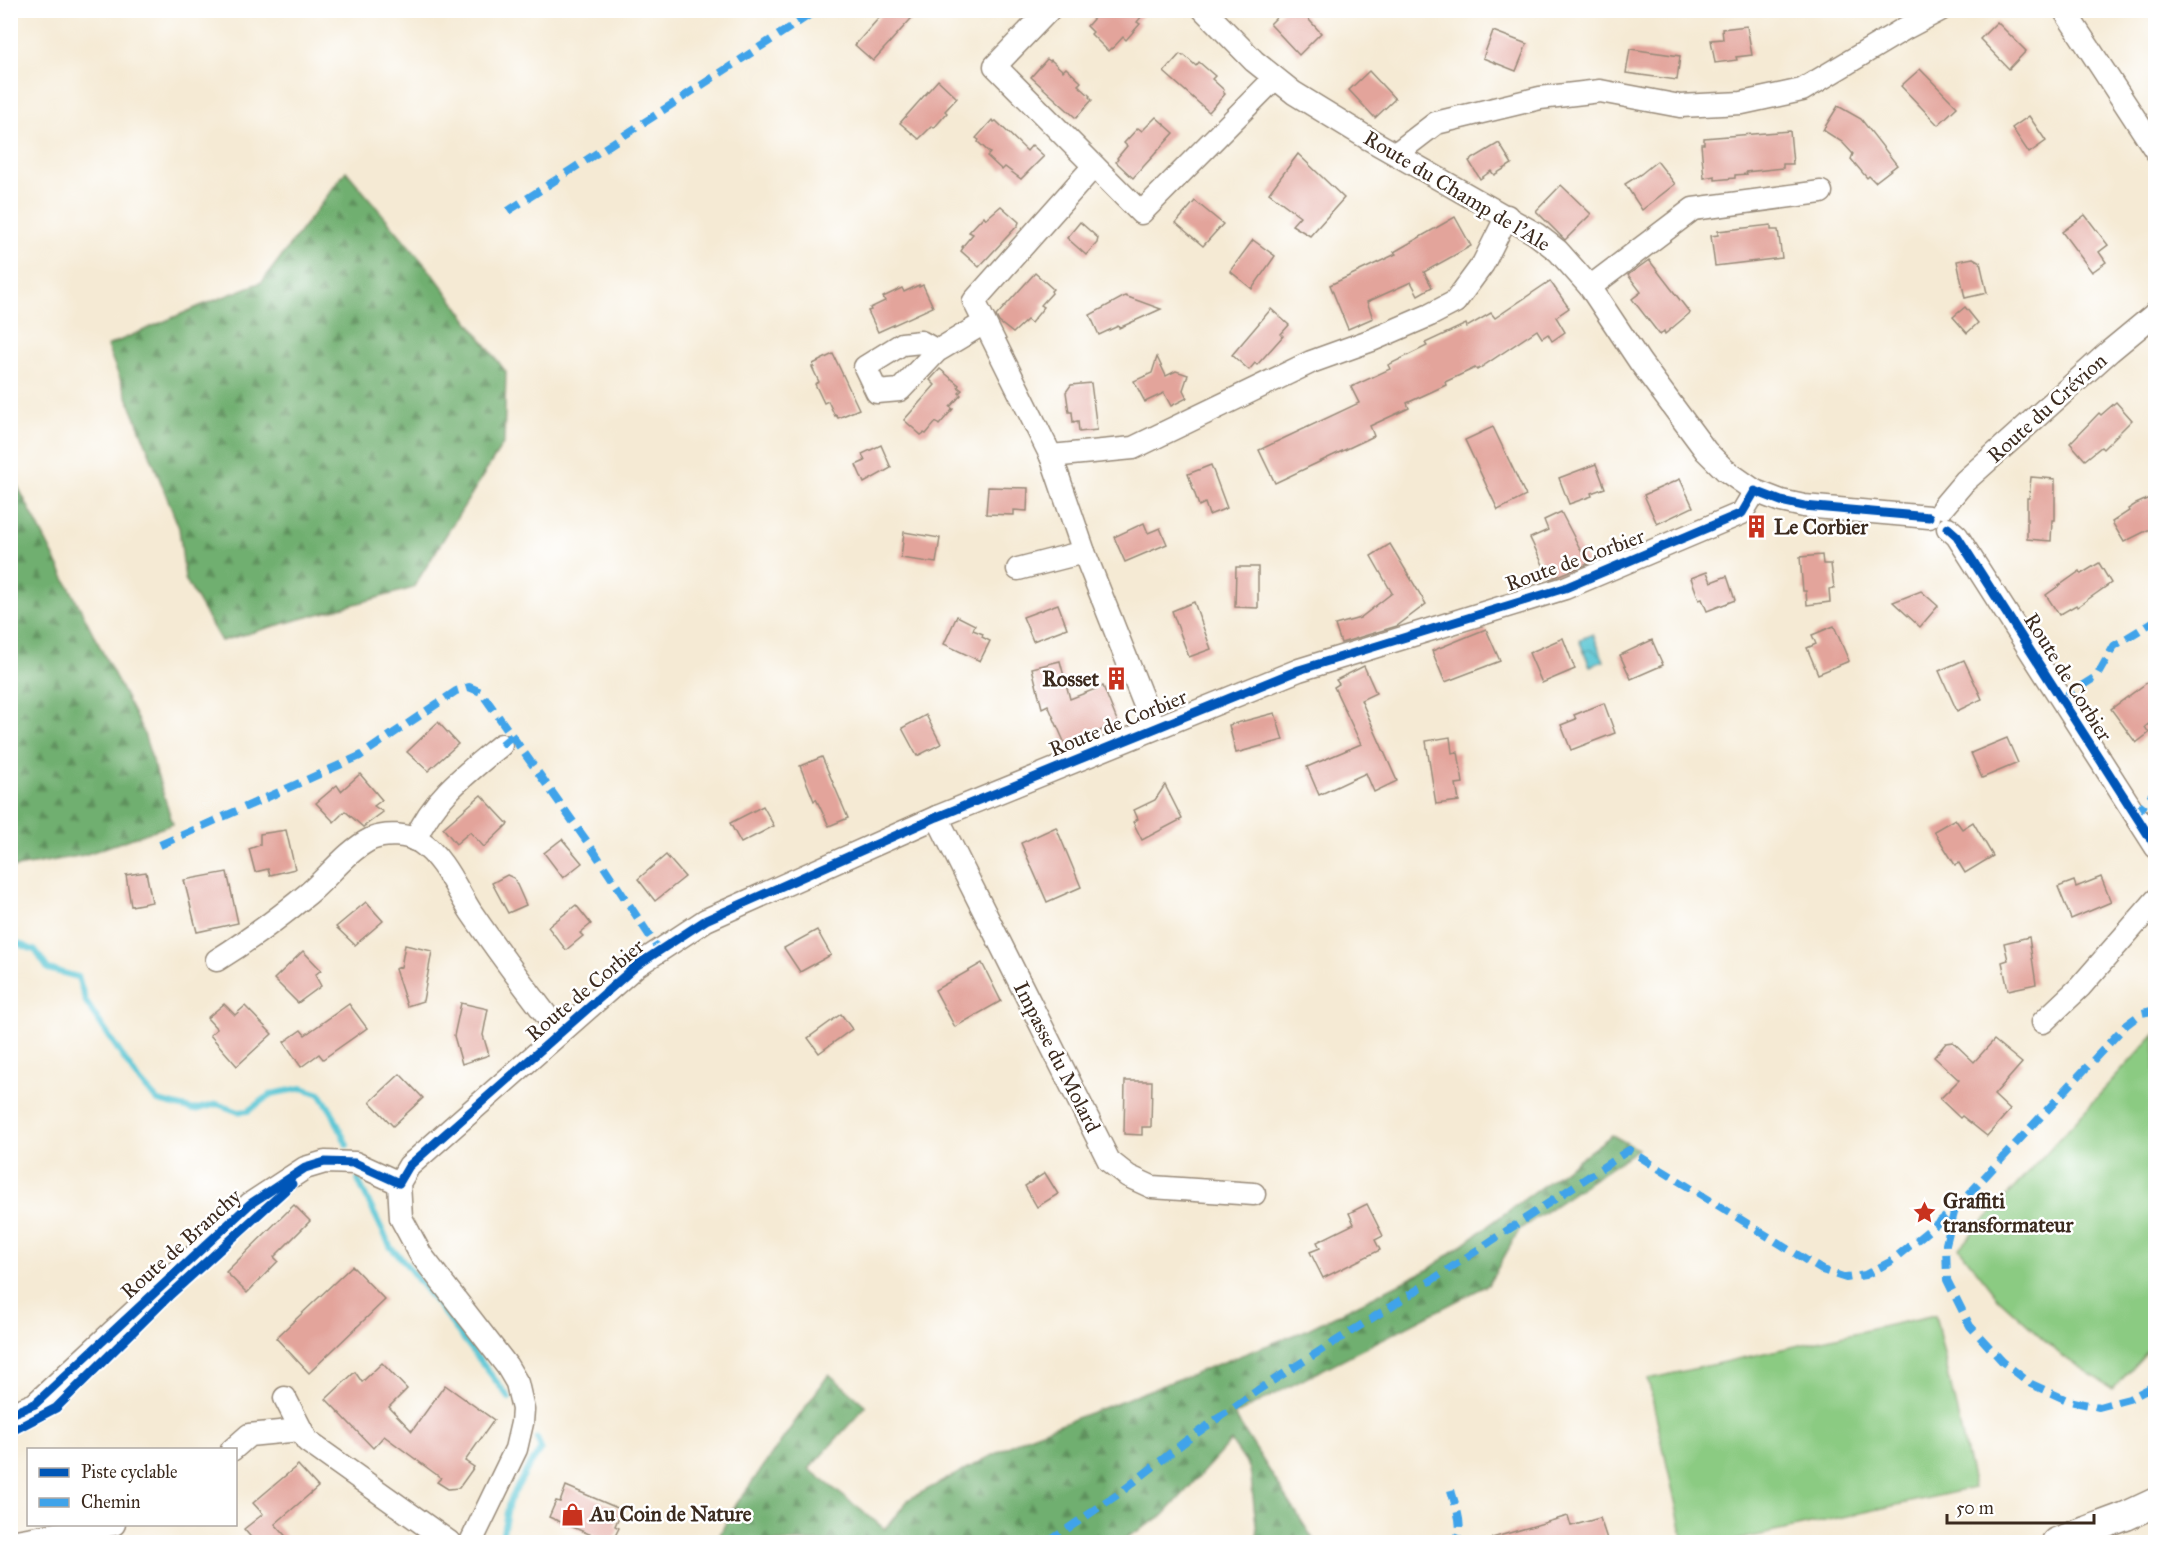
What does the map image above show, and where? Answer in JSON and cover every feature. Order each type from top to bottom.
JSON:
[{"type":"main road","points":[[2056,1542],[2126,1516],[2156,1502]]},
{"type":"street","points":[[1049,10],[994,66],[1141,213],[1274,79]]},
{"type":"street","name":"Route du Champ de l'Ale","points":[[1204,10],[1274,79],[1369,139],[1507,216],[1558,251],[1590,287],[1640,362],[1706,451],[1725,470],[1755,491]]},
{"type":"street","points":[[1397,153],[1436,123],[1540,98],[1600,91],[1680,106],[1742,103],[1802,90],[1940,10]]},
{"type":"street","points":[[2064,10],[2156,151]]},
{"type":"street","points":[[1094,166],[974,301],[1051,456],[1084,552],[1154,728]]},
{"type":"street","points":[[1590,287],[1693,209],[1821,192]]},
{"type":"street","points":[[1051,456],[1133,448],[1311,362],[1372,340],[1455,302],[1483,264],[1507,216]]},
{"type":"street","name":"Route du Crévion","points":[[1940,517],[1965,481],[2156,313]]},
{"type":"street","points":[[937,351],[984,323]]},
{"type":"street","points":[[1755,491],[1781,501],[1804,506],[1940,517]]},
{"type":"street","name":"Route de Corbier","points":[[399,1183],[409,1166],[636,966],[706,920],[937,817],[1299,670],[1564,588],[1742,513],[1755,491]]},
{"type":"street","name":"Route de Corbier","points":[[1940,517],[1958,536],[2156,847]]},
{"type":"street","points":[[1018,569],[1084,552]]},
{"type":"street","points":[[217,960],[246,942],[309,893],[351,854],[371,839],[399,835],[416,840],[429,812],[453,784],[501,745]]},
{"type":"street","name":"Impasse du Molard","points":[[937,817],[1109,1161],[1128,1176],[1152,1187],[1254,1194]]},
{"type":"street","name":"Route de Corbier","points":[[416,840],[430,850],[441,864],[514,974],[560,1033]]},
{"type":"street","points":[[2043,1022],[2080,987],[2156,900]]},
{"type":"street","name":"Route de Branchy","points":[[10,1414],[35,1404],[250,1204],[305,1168],[325,1162],[356,1162],[399,1183]]},
{"type":"street","points":[[399,1183],[401,1218],[421,1256],[507,1366],[521,1396],[522,1423],[516,1449],[471,1542]]},
{"type":"street","points":[[285,1398],[300,1430],[308,1441],[448,1542]]},
{"type":"street","points":[[233,1448],[249,1435],[300,1430]]},
{"type":"street","points":[[10,1542],[102,1526]]},
{"type":"green space","points":[[346,171],[436,278],[506,372],[504,442],[413,588],[221,641],[185,579],[179,528],[107,346],[262,282]]},
{"type":"green space","points":[[10,471],[143,731],[173,824],[84,855],[11,868]]},
{"type":"green space","points":[[2155,1034],[2155,1343],[2113,1389],[2062,1356],[1997,1297],[1959,1248]]},
{"type":"green space","points":[[1612,1135],[1638,1149],[1520,1229],[1488,1285],[1234,1415],[1315,1542],[1258,1542],[1250,1469],[1231,1441],[1164,1515],[1119,1542],[716,1542],[733,1509],[829,1374],[866,1406],[809,1469],[885,1529],[909,1499],[1029,1436],[1302,1332],[1429,1269]]},
{"type":"green space","points":[[1935,1315],[1974,1488],[1729,1542],[1684,1542],[1648,1379]]},
{"type":"water","points":[[1593,634],[1604,661],[1590,666],[1579,640]]},
{"type":"building","points":[[886,10],[919,10],[873,61],[855,45]]},
{"type":"building","points":[[1101,10],[1147,10],[1137,22],[1140,24],[1126,40],[1123,37],[1108,51],[1091,34],[1093,32],[1087,26]]},
{"type":"building","points":[[1284,10],[1300,10],[1321,33],[1299,55],[1270,24]]},
{"type":"building","points":[[1997,22],[2026,51],[2009,69],[1980,39]]},
{"type":"building","points":[[1747,26],[1752,55],[1715,63],[1711,40],[1723,39],[1722,29]]},
{"type":"building","points":[[1493,31],[1527,44],[1516,71],[1483,58]]},
{"type":"building","points":[[1630,49],[1680,56],[1677,80],[1626,73]]},
{"type":"building","points":[[1180,54],[1196,66],[1199,62],[1215,76],[1212,79],[1224,90],[1225,94],[1209,112],[1164,72]]},
{"type":"building","points":[[1047,59],[1063,71],[1066,68],[1081,82],[1078,85],[1092,100],[1076,118],[1031,77]]},
{"type":"building","points":[[1920,69],[1957,107],[1938,125],[1901,86]]},
{"type":"building","points":[[1369,71],[1395,99],[1375,118],[1349,90]]},
{"type":"building","points":[[938,80],[957,98],[934,128],[932,126],[919,139],[900,123]]},
{"type":"building","points":[[1838,106],[1861,119],[1897,165],[1875,182],[1869,176],[1867,178],[1851,159],[1853,154],[1842,142],[1823,130]]},
{"type":"building","points":[[2029,116],[2046,141],[2029,153],[2012,128]]},
{"type":"building","points":[[1156,117],[1174,133],[1133,178],[1116,162],[1117,158],[1127,146],[1124,143],[1138,128],[1142,131]]},
{"type":"building","points":[[992,120],[996,121],[1027,151],[1032,145],[1044,156],[1021,179],[1005,167],[1002,170],[987,156],[990,153],[976,138]]},
{"type":"building","points":[[1790,131],[1793,164],[1783,164],[1783,168],[1746,172],[1747,174],[1735,175],[1735,178],[1715,180],[1715,176],[1704,178],[1701,144],[1704,144],[1704,138]]},
{"type":"building","points":[[1499,143],[1512,164],[1494,175],[1491,171],[1480,179],[1469,161]]},
{"type":"building","points":[[1298,154],[1344,198],[1310,236],[1292,225],[1300,216],[1269,193]]},
{"type":"building","points":[[1657,161],[1675,184],[1642,210],[1625,184]]},
{"type":"building","points":[[1561,185],[1591,214],[1565,240],[1536,211]]},
{"type":"building","points":[[1195,201],[1223,224],[1203,246],[1176,223]]},
{"type":"building","points":[[1001,206],[1019,222],[1018,225],[979,267],[961,251],[962,247],[973,234],[969,232],[984,216],[986,219]]},
{"type":"building","points":[[2085,215],[2108,245],[2099,252],[2106,262],[2092,272],[2062,232]]},
{"type":"building","points":[[1455,217],[1471,246],[1424,272],[1432,287],[1418,295],[1411,282],[1367,302],[1373,318],[1348,329],[1330,285],[1396,254],[1394,252]]},
{"type":"building","points":[[1080,222],[1098,238],[1097,243],[1086,255],[1067,238]]},
{"type":"building","points":[[1771,225],[1771,230],[1778,230],[1782,258],[1715,266],[1711,236],[1718,235],[1718,231]]},
{"type":"building","points":[[1253,240],[1275,256],[1252,289],[1230,271]]},
{"type":"building","points":[[1973,258],[1980,262],[1987,293],[1965,298],[1957,261]]},
{"type":"building","points":[[1649,260],[1690,313],[1665,334],[1664,331],[1660,335],[1632,299],[1641,292],[1628,275]]},
{"type":"building","points":[[1035,273],[1053,289],[1052,293],[1041,305],[1044,307],[1031,323],[1027,320],[1013,333],[999,322],[996,316]]},
{"type":"building","points":[[1550,281],[1569,308],[1556,317],[1565,332],[1552,341],[1548,334],[1542,338],[1537,330],[1477,370],[1475,368],[1445,382],[1446,385],[1407,403],[1409,408],[1370,426],[1374,436],[1275,483],[1259,450],[1359,403],[1351,387],[1390,369],[1388,365],[1427,346],[1425,343],[1466,324],[1467,327],[1491,313],[1495,318]]},
{"type":"building","points":[[919,285],[919,287],[923,285],[933,307],[878,332],[868,311],[871,310],[870,308],[885,301],[883,297],[902,288],[904,292]]},
{"type":"building","points":[[1125,296],[1161,309],[1099,335],[1090,315]]},
{"type":"building","points":[[1965,307],[1978,323],[1967,333],[1953,317]]},
{"type":"building","points":[[1271,309],[1289,325],[1281,334],[1283,336],[1257,365],[1255,363],[1249,370],[1232,355]]},
{"type":"building","points":[[833,354],[859,409],[838,418],[828,401],[824,403],[815,384],[819,382],[812,367],[814,367],[813,364]]},
{"type":"building","points":[[1157,357],[1166,376],[1176,371],[1188,375],[1183,390],[1187,398],[1171,406],[1164,393],[1145,402],[1134,381],[1152,373]]},
{"type":"building","points":[[940,369],[959,385],[958,387],[962,390],[959,393],[961,395],[950,407],[953,409],[939,425],[936,422],[926,434],[921,435],[904,420],[935,385],[930,380]]},
{"type":"building","points":[[1091,383],[1097,430],[1079,432],[1078,421],[1073,422],[1072,412],[1069,412],[1066,392],[1071,385]]},
{"type":"building","points":[[2116,402],[2132,420],[2103,449],[2101,447],[2085,460],[2070,443],[2099,413],[2101,415]]},
{"type":"building","points":[[1493,427],[1526,496],[1498,510],[1465,440]]},
{"type":"building","points":[[881,445],[891,468],[864,483],[856,465],[865,461],[862,454]]},
{"type":"building","points":[[1596,464],[1605,488],[1591,493],[1592,496],[1569,504],[1559,478]]},
{"type":"building","points":[[1211,465],[1227,508],[1209,515],[1205,503],[1199,506],[1188,474]]},
{"type":"building","points":[[2031,477],[2055,479],[2055,520],[2052,520],[2051,541],[2027,539],[2027,498],[2029,498]]},
{"type":"building","points":[[1680,479],[1693,507],[1657,524],[1644,495]]},
{"type":"building","points":[[988,487],[1028,488],[1027,511],[1014,510],[1014,515],[986,514]]},
{"type":"building","points":[[2156,495],[2156,526],[2124,542],[2112,522],[2136,504]]},
{"type":"building","points":[[1561,512],[1588,564],[1550,579],[1530,538],[1548,530],[1544,520]]},
{"type":"building","points":[[1144,523],[1148,533],[1160,528],[1167,544],[1125,562],[1114,537]]},
{"type":"building","points":[[904,532],[940,538],[936,563],[901,558]]},
{"type":"building","points":[[1390,544],[1426,604],[1397,626],[1341,643],[1335,625],[1360,618],[1392,593],[1371,556]]},
{"type":"building","points":[[1822,555],[1823,564],[1831,564],[1834,588],[1829,589],[1830,602],[1807,605],[1806,591],[1803,591],[1800,557]]},
{"type":"building","points":[[2099,563],[2111,583],[2077,607],[2076,605],[2059,615],[2046,595],[2080,571],[2081,574]]},
{"type":"building","points":[[1236,567],[1258,567],[1258,608],[1235,607]]},
{"type":"building","points":[[1707,572],[1711,582],[1727,576],[1735,600],[1707,611],[1702,599],[1699,600],[1691,578]]},
{"type":"building","points":[[1921,591],[1938,606],[1920,627],[1893,602]]},
{"type":"building","points":[[1194,602],[1211,649],[1189,657],[1172,611]]},
{"type":"building","points":[[1058,604],[1067,628],[1033,641],[1023,617]]},
{"type":"building","points":[[957,616],[975,625],[973,630],[983,634],[982,637],[990,641],[980,661],[944,644]]},
{"type":"building","points":[[1834,626],[1849,661],[1818,674],[1807,648],[1816,644],[1812,635]]},
{"type":"building","points":[[1486,629],[1500,661],[1445,682],[1432,651]]},
{"type":"building","points":[[1563,638],[1575,669],[1542,683],[1529,653]]},
{"type":"building","points":[[1652,640],[1663,665],[1631,679],[1620,655]]},
{"type":"building","points":[[1964,660],[1982,699],[1957,711],[1939,671]]},
{"type":"building","points":[[1060,661],[1070,699],[1103,686],[1118,723],[1066,746],[1048,705],[1042,708],[1032,668]]},
{"type":"building","points":[[1364,666],[1376,693],[1361,700],[1397,781],[1374,792],[1366,773],[1319,795],[1307,767],[1361,744],[1334,687],[1339,684],[1336,680]]},
{"type":"building","points":[[2148,682],[2156,692],[2156,718],[2145,727],[2149,733],[2136,743],[2111,709]]},
{"type":"building","points":[[1604,703],[1615,733],[1571,750],[1561,725],[1576,719],[1574,715]]},
{"type":"building","points":[[1275,713],[1283,740],[1236,753],[1229,725]]},
{"type":"building","points":[[926,715],[941,744],[917,756],[902,728]]},
{"type":"building","points":[[438,722],[458,744],[428,771],[407,752]]},
{"type":"building","points":[[1450,737],[1452,753],[1458,752],[1463,783],[1456,784],[1459,801],[1436,804],[1426,741]]},
{"type":"building","points":[[2007,738],[2018,763],[1982,778],[1971,753]]},
{"type":"building","points":[[822,757],[848,818],[829,826],[816,799],[814,801],[800,766]]},
{"type":"building","points":[[360,774],[382,800],[374,806],[383,812],[363,827],[345,811],[334,822],[316,803],[337,785],[341,791]]},
{"type":"building","points":[[1165,785],[1182,819],[1142,840],[1133,822],[1138,819],[1134,810],[1155,800]]},
{"type":"building","points":[[481,795],[508,824],[484,847],[470,832],[456,844],[443,828]]},
{"type":"building","points":[[763,806],[774,826],[741,843],[730,823]]},
{"type":"building","points":[[1955,819],[1962,829],[1973,822],[1993,856],[1965,873],[1959,863],[1955,865],[1934,831]]},
{"type":"building","points":[[1056,827],[1081,887],[1047,902],[1021,843]]},
{"type":"building","points":[[286,830],[295,869],[270,875],[268,869],[255,872],[249,849],[260,845],[260,834]]},
{"type":"building","points":[[562,839],[582,863],[563,878],[544,853]]},
{"type":"building","points":[[666,855],[685,877],[655,901],[638,879]]},
{"type":"building","points":[[146,872],[152,902],[131,906],[126,875]]},
{"type":"building","points":[[227,872],[238,923],[197,932],[184,880]]},
{"type":"building","points":[[507,875],[514,878],[526,905],[508,913],[492,883]]},
{"type":"building","points":[[2101,877],[2111,902],[2071,919],[2058,887],[2074,881],[2076,887]]},
{"type":"building","points":[[366,902],[383,921],[355,945],[336,927]]},
{"type":"building","points":[[576,905],[591,924],[580,933],[583,936],[566,950],[548,927]]},
{"type":"building","points":[[817,930],[831,955],[800,972],[784,948]]},
{"type":"building","points":[[2029,937],[2036,984],[2008,990],[2002,962],[2008,960],[2004,943]]},
{"type":"building","points":[[405,945],[432,951],[423,1001],[407,1006],[395,969],[401,967]]},
{"type":"building","points":[[303,951],[321,970],[315,975],[321,986],[298,1003],[274,979]]},
{"type":"building","points":[[982,963],[1001,1001],[955,1027],[935,990]]},
{"type":"building","points":[[461,1003],[488,1009],[483,1035],[489,1055],[462,1064],[454,1036]]},
{"type":"building","points":[[224,1004],[235,1015],[245,1006],[272,1034],[237,1066],[210,1035],[217,1029],[207,1018]]},
{"type":"building","points":[[349,1004],[367,1028],[323,1059],[319,1054],[301,1067],[284,1042],[301,1030],[305,1035]]},
{"type":"building","points":[[841,1014],[852,1029],[819,1053],[808,1038]]},
{"type":"building","points":[[1994,1040],[2022,1063],[1994,1095],[2010,1110],[1987,1136],[1962,1116],[1960,1118],[1940,1099],[1959,1080],[1934,1057],[1946,1043],[1953,1042],[1974,1062]]},
{"type":"building","points":[[400,1074],[423,1098],[393,1126],[370,1102]]},
{"type":"building","points":[[1125,1081],[1152,1081],[1151,1127],[1142,1127],[1142,1135],[1124,1134]]},
{"type":"building","points":[[1045,1173],[1058,1194],[1037,1207],[1025,1186]]},
{"type":"building","points":[[1367,1204],[1383,1236],[1375,1240],[1380,1250],[1323,1278],[1310,1252],[1320,1248],[1317,1242],[1354,1224],[1349,1213]]},
{"type":"building","points":[[294,1205],[310,1221],[274,1257],[278,1261],[247,1293],[226,1272]]},
{"type":"building","points":[[352,1266],[385,1300],[309,1373],[276,1338]]},
{"type":"building","points":[[382,1363],[407,1389],[389,1407],[412,1431],[445,1385],[494,1420],[465,1461],[474,1467],[459,1488],[448,1489],[437,1482],[441,1478],[384,1436],[373,1448],[326,1399],[355,1372],[362,1382]]},
{"type":"building","points":[[298,1465],[318,1487],[275,1524],[291,1542],[255,1542],[244,1529],[263,1514],[253,1503]]},
{"type":"building","points":[[566,1486],[622,1510],[615,1526],[619,1528],[612,1542],[549,1517],[556,1501],[560,1502]]},
{"type":"building","points":[[1568,1516],[1571,1526],[1600,1518],[1608,1542],[1493,1542],[1492,1538]]},
{"type":"waterway","points":[[10,940],[36,951],[48,969],[78,977],[86,1002],[137,1078],[158,1101],[194,1110],[217,1104],[239,1112],[248,1111],[271,1094],[302,1088],[320,1094],[332,1112],[347,1145]]},
{"type":"waterway","points":[[358,1180],[391,1248],[402,1259],[509,1398]]},
{"type":"waterway","points":[[501,1542],[509,1502],[541,1449],[537,1438]]},
{"type":"marked path","points":[[508,211],[817,10]]},
{"type":"marked path","points":[[2061,699],[2097,676],[2114,646],[2156,620]]},
{"type":"marked path","points":[[160,845],[360,756],[456,691],[469,687],[481,692],[593,850],[659,950]]},
{"type":"marked path","points":[[501,745],[512,736]]},
{"type":"marked path","points":[[2135,815],[2156,790]]},
{"type":"marked path","points":[[1048,1542],[1120,1493],[1187,1440],[1258,1390],[1417,1290],[1629,1150],[1822,1270],[1846,1278],[1865,1275],[1890,1262],[1955,1209],[2126,1025],[2142,1013],[2156,1010]]},
{"type":"marked path","points":[[1955,1209],[1946,1244],[1947,1280],[1970,1326],[2003,1362],[2031,1384],[2069,1401],[2099,1407],[2129,1399],[2156,1385]]},
{"type":"marked path","points":[[1451,1490],[1460,1524],[1457,1537],[1453,1542]]},
{"type":"cycle path","points":[[10,1414],[35,1404],[250,1204],[305,1168],[325,1162],[355,1163],[399,1183],[409,1166],[636,966],[706,920],[937,817],[1299,670],[1565,588],[1742,513],[1755,491],[1781,501],[1804,506],[1929,517]]},
{"type":"cycle path","points":[[1948,528],[1957,536],[2156,847]]},
{"type":"cycle path","points":[[10,1432],[56,1408],[169,1296],[292,1184]]},
{"type":"place","name":"Le Corbier","points":[[1756,527]]},
{"type":"place","name":"Rosset","points":[[1117,679]]},
{"type":"place","name":"Graffiti transformateur","points":[[1925,1213]]},
{"type":"place","name":"Au Coin de Nature","points":[[572,1514]]}]
